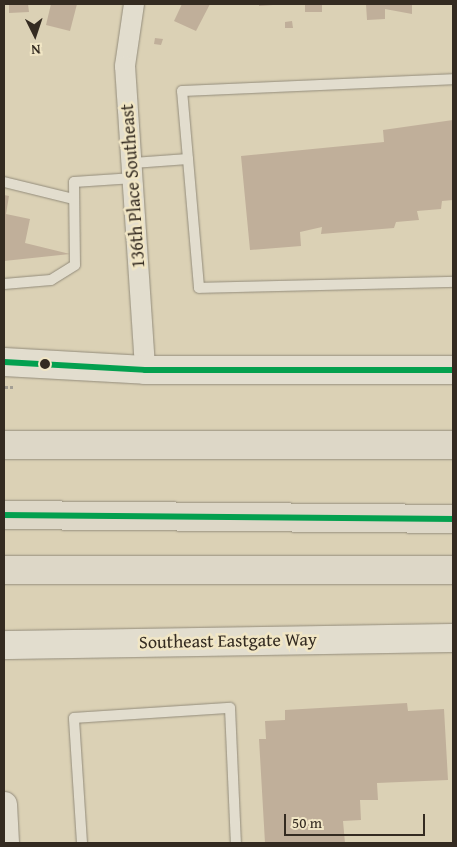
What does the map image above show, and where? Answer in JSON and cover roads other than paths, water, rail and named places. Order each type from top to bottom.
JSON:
[{"type":"highway","points":[[4,445],[453,445]]},
{"type":"highway","points":[[4,497],[453,500]]},
{"type":"highway","points":[[4,515],[453,519]]},
{"type":"highway","points":[[4,570],[453,570]]},
{"type":"main road","points":[[4,362],[146,370],[453,370]]},
{"type":"main road","name":"Southeast Eastgate Way","points":[[4,645],[453,638]]},
{"type":"street","name":"136th Place Southeast","points":[[134,4],[125,66],[146,370]]},
{"type":"street","points":[[4,804],[6,843]]},
{"type":"lane","points":[[453,79],[182,91],[199,288],[453,282]]},
{"type":"lane","points":[[4,284],[51,280],[75,265],[74,182],[188,159]]},
{"type":"lane","points":[[4,182],[74,199]]},
{"type":"lane","points":[[82,843],[74,718],[230,708],[236,843]]}]
